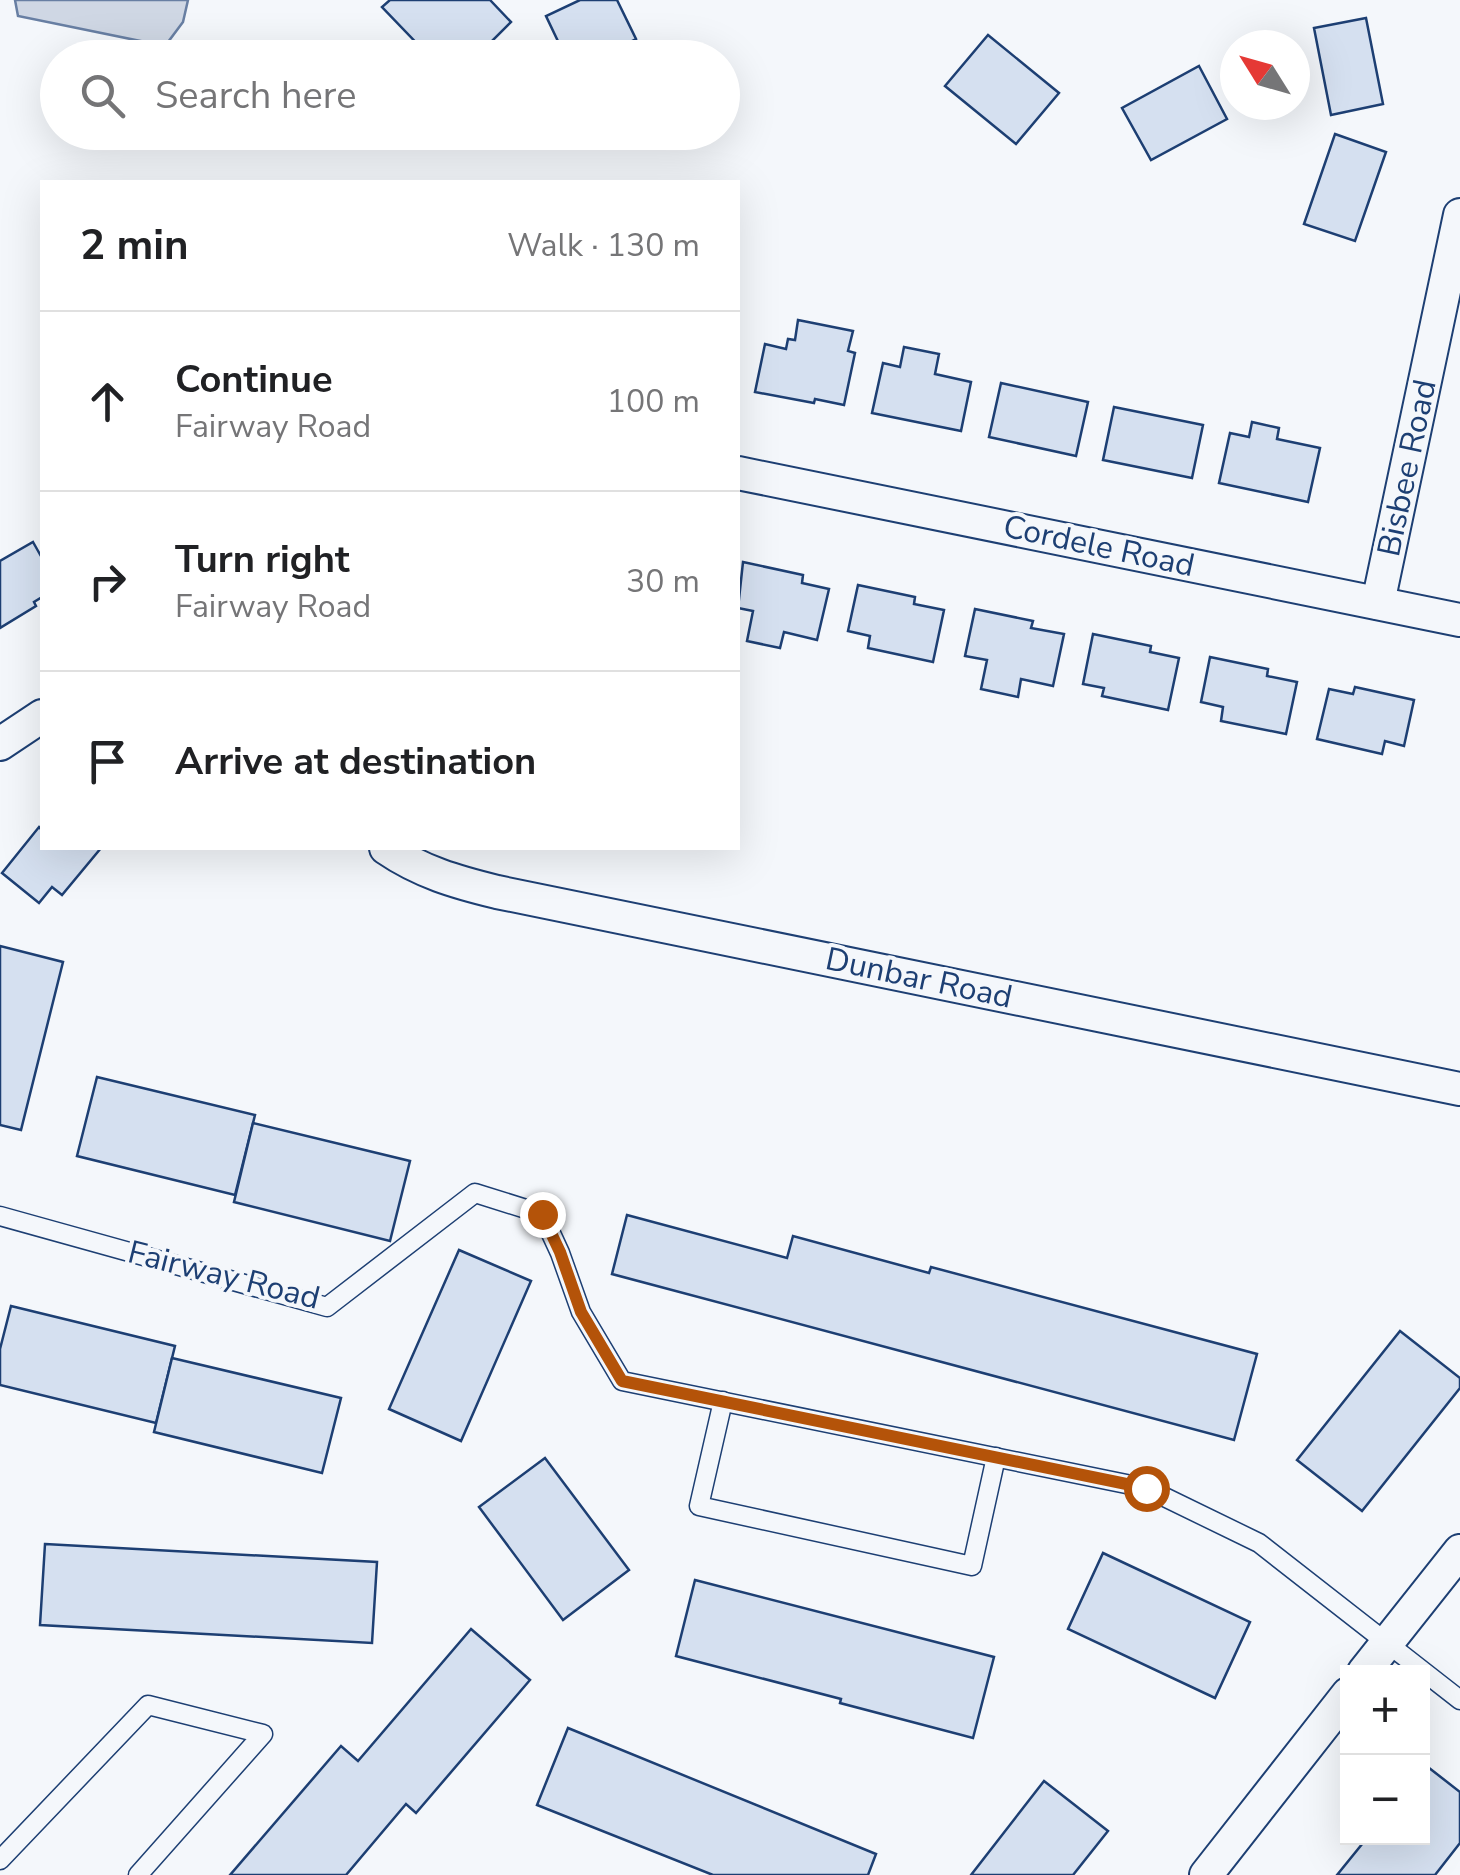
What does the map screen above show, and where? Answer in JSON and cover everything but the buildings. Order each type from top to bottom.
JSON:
[{"type":"street","name":"Bisbee Road","points":[[1378,603],[1460,215]]},
{"type":"street","name":"Cordele Road","points":[[740,473],[1460,620]]},
{"type":"street","points":[[0,744],[40,717]]},
{"type":"street","name":"Dunbar Road","points":[[389,850],[444,879],[497,892],[1460,1089]]},
{"type":"street","points":[[1370,1665],[1460,1551]]},
{"type":"street","points":[[1206,1875],[1340,1704]]},
{"type":"lane","name":"Fairway Road","points":[[0,1216],[326,1308],[475,1193],[542,1214],[581,1312],[622,1381],[1146,1488],[1259,1543],[1460,1700]]},
{"type":"lane","points":[[722,1401],[700,1506],[972,1566],[996,1457]]},
{"type":"lane","points":[[0,1860],[148,1705],[263,1734],[138,1875]]},
{"type":"shaded area","points":[[15,0],[188,0],[183,22],[170,40],[136,40],[18,16]]},
{"type":"route","points":[[542,1214],[581,1312],[622,1381],[1146,1488]]}]
